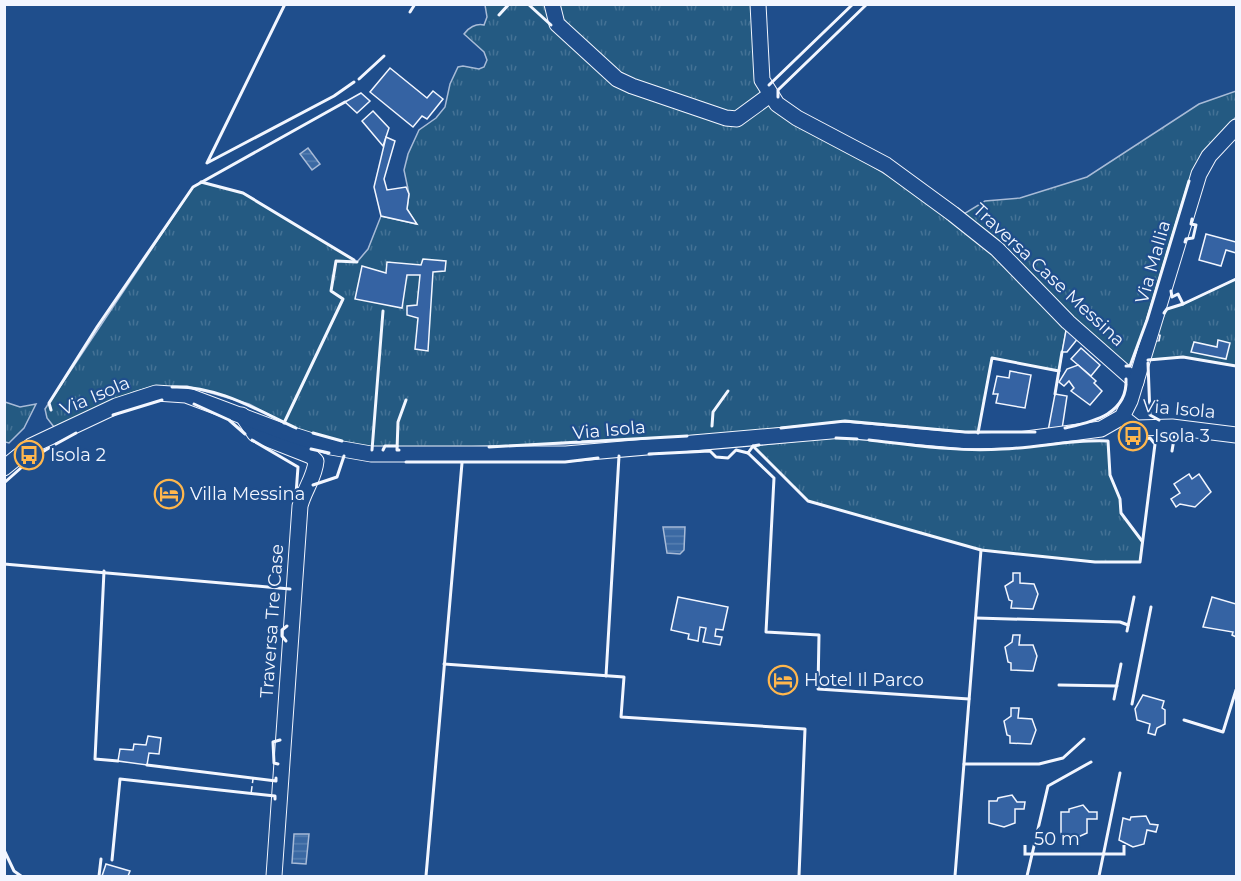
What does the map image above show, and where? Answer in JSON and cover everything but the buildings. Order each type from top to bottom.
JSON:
[{"type":"street","points":[[552,4],[557,24],[617,79],[726,118],[737,119],[770,95],[762,80],[758,4]]},
{"type":"street","name":"Traversa Case Messina","points":[[770,95],[777,104],[796,118],[886,165],[953,214],[997,249],[1068,322],[1136,382]]},
{"type":"street","name":"Via Mallia","points":[[1122,417],[1136,382],[1199,174],[1209,156],[1236,127]]},
{"type":"street","name":"Via Isola","points":[[4,468],[31,446],[116,406],[156,393],[186,395],[331,447],[371,454],[566,454],[843,430],[968,441],[1009,441],[1101,429],[1122,417],[1136,428],[1172,427],[1236,435]]},
{"type":"street","name":"Traversa Tre Case","points":[[242,415],[255,434],[311,456],[316,461],[300,506],[274,876]]},
{"type":"green space","points":[[558,4],[753,5],[764,90],[734,114],[629,80],[565,24]]},
{"type":"green space","points":[[485,5],[546,5],[550,24],[610,79],[711,118],[770,105],[899,182],[991,250],[1067,325],[1059,371],[992,358],[978,433],[845,421],[743,432],[587,443],[372,450],[296,429],[249,404],[187,386],[152,387],[134,392],[54,427],[47,418],[45,409],[193,187],[201,182],[243,193],[357,262],[368,249],[381,216],[416,224],[407,209],[409,194],[404,170],[408,154],[419,130],[436,118],[445,107],[450,84],[458,67],[479,69],[484,67],[487,60],[484,52],[464,34],[472,26],[484,25],[487,17]]},
{"type":"green space","points":[[1236,91],[1236,117],[1207,148],[1192,174],[1147,320],[1130,366],[1126,366],[962,215],[985,201],[1020,198],[1087,177],[1199,104]]},
{"type":"green space","points":[[1236,279],[1236,366],[1183,357],[1148,360],[1154,341],[1159,341],[1160,335],[1156,334],[1167,309]]},
{"type":"green space","points":[[5,402],[20,407],[36,404],[24,428],[9,443],[5,442]]},
{"type":"green space","points":[[826,438],[974,450],[1008,449],[1074,441],[1108,441],[1110,475],[1120,499],[1121,513],[1142,541],[1140,562],[1095,562],[981,550],[808,501],[753,446]]},
{"type":"shaded area","points":[[308,148],[320,164],[312,170],[300,154]]},
{"type":"shaded area","points":[[663,527],[685,527],[684,550],[680,554],[667,553]]},
{"type":"shaded area","points":[[294,834],[309,834],[306,864],[292,863]]},
{"type":"fence","points":[[1159,341],[1160,335]]},
{"type":"fence","points":[[251,794],[253,779]]},
{"type":"wall","points":[[285,4],[207,163],[334,96],[354,82]]},
{"type":"wall","points":[[410,12],[415,4]]},
{"type":"wall","points":[[499,15],[509,4]]},
{"type":"wall","points":[[528,4],[551,25]]},
{"type":"wall","points":[[769,85],[853,4]]},
{"type":"wall","points":[[778,97],[778,90],[867,4]]},
{"type":"wall","points":[[359,79],[384,56]]},
{"type":"wall","points":[[51,410],[49,403],[97,327],[193,187],[345,102]]},
{"type":"wall","points":[[1126,366],[1130,366],[1147,320],[1189,181]]},
{"type":"wall","points":[[201,182],[243,193],[354,260]]},
{"type":"wall","points":[[1185,242],[1186,239],[1193,238],[1196,225],[1191,224],[1192,219]]},
{"type":"wall","points":[[284,423],[343,299],[331,291],[336,261],[357,262]]},
{"type":"wall","points":[[1164,313],[1167,309],[1236,279]]},
{"type":"wall","points":[[1171,291],[1172,297],[1178,294],[1183,304]]},
{"type":"wall","points":[[372,450],[383,311]]},
{"type":"wall","points":[[1055,394],[1062,352]]},
{"type":"wall","points":[[1148,360],[1183,357],[1236,366]]},
{"type":"wall","points":[[978,433],[992,358],[1059,371]]},
{"type":"wall","points":[[1148,363],[1150,415],[1159,420]]},
{"type":"wall","points":[[1065,428],[1086,423],[1114,409],[1121,401],[1126,379]]},
{"type":"wall","points":[[172,387],[188,387],[220,394],[296,428]]},
{"type":"wall","points":[[712,426],[713,412],[728,391]]},
{"type":"wall","points":[[113,415],[162,400]]},
{"type":"wall","points":[[399,450],[397,450],[398,422],[406,400]]},
{"type":"wall","points":[[194,404],[229,420],[245,434]]},
{"type":"wall","points":[[781,428],[845,421],[965,432],[1035,432]]},
{"type":"wall","points":[[56,444],[76,433]]},
{"type":"wall","points":[[313,433],[342,441]]},
{"type":"wall","points":[[1172,451],[1175,433],[1180,434]]},
{"type":"wall","points":[[489,447],[687,436]]},
{"type":"wall","points":[[836,438],[857,439]]},
{"type":"wall","points":[[753,446],[808,501],[981,550],[1095,562],[1140,562],[1155,444],[1150,438],[1124,443]]},
{"type":"wall","points":[[252,440],[298,467],[296,494]]},
{"type":"wall","points":[[869,440],[969,450],[1108,441],[1110,475],[1120,499],[1121,513],[1142,541]]},
{"type":"wall","points":[[649,454],[710,451],[716,457],[728,458],[736,450],[748,453],[753,446],[759,445]]},
{"type":"wall","points":[[383,450],[385,446],[397,446]]},
{"type":"wall","points":[[4,483],[31,459],[49,448]]},
{"type":"wall","points":[[311,449],[329,453]]},
{"type":"wall","points":[[748,453],[774,478],[766,632],[819,635],[818,689],[969,699]]},
{"type":"wall","points":[[313,485],[337,477],[344,456]]},
{"type":"wall","points":[[606,676],[619,456]]},
{"type":"wall","points":[[406,462],[565,462],[598,458]]},
{"type":"wall","points":[[426,876],[462,463]]},
{"type":"wall","points":[[955,876],[981,550]]},
{"type":"wall","points":[[4,564],[290,589]]},
{"type":"wall","points":[[104,571],[95,759],[118,761]]},
{"type":"wall","points":[[1127,631],[1134,597]]},
{"type":"wall","points":[[1132,704],[1151,607]]},
{"type":"wall","points":[[976,618],[1120,622],[1128,625]]},
{"type":"wall","points":[[286,641],[282,636],[282,630],[287,626]]},
{"type":"wall","points":[[444,664],[624,677],[621,717],[805,729],[799,876]]},
{"type":"wall","points":[[1114,699],[1121,664]]},
{"type":"wall","points":[[1059,685],[1117,686]]},
{"type":"wall","points":[[1184,720],[1223,732],[1236,690]]},
{"type":"wall","points":[[964,764],[1039,764],[1063,758],[1084,739]]},
{"type":"wall","points":[[278,764],[274,763],[273,742],[280,740]]},
{"type":"wall","points":[[1027,876],[1048,786],[1091,762]]},
{"type":"wall","points":[[147,765],[276,781],[276,778]]},
{"type":"wall","points":[[1099,876],[1120,773]]},
{"type":"wall","points":[[112,860],[120,779],[275,796],[275,799]]},
{"type":"wall","points":[[4,850],[14,871],[21,876]]},
{"type":"wall","points":[[99,876],[101,859]]},
{"type":"place","name":"Isola 3","points":[[1133,436]]},
{"type":"place","name":"Isola 2","points":[[29,455]]},
{"type":"place","name":"Villa Messina","points":[[169,494]]},
{"type":"place","name":"Hotel Il Parco","points":[[783,680]]}]
